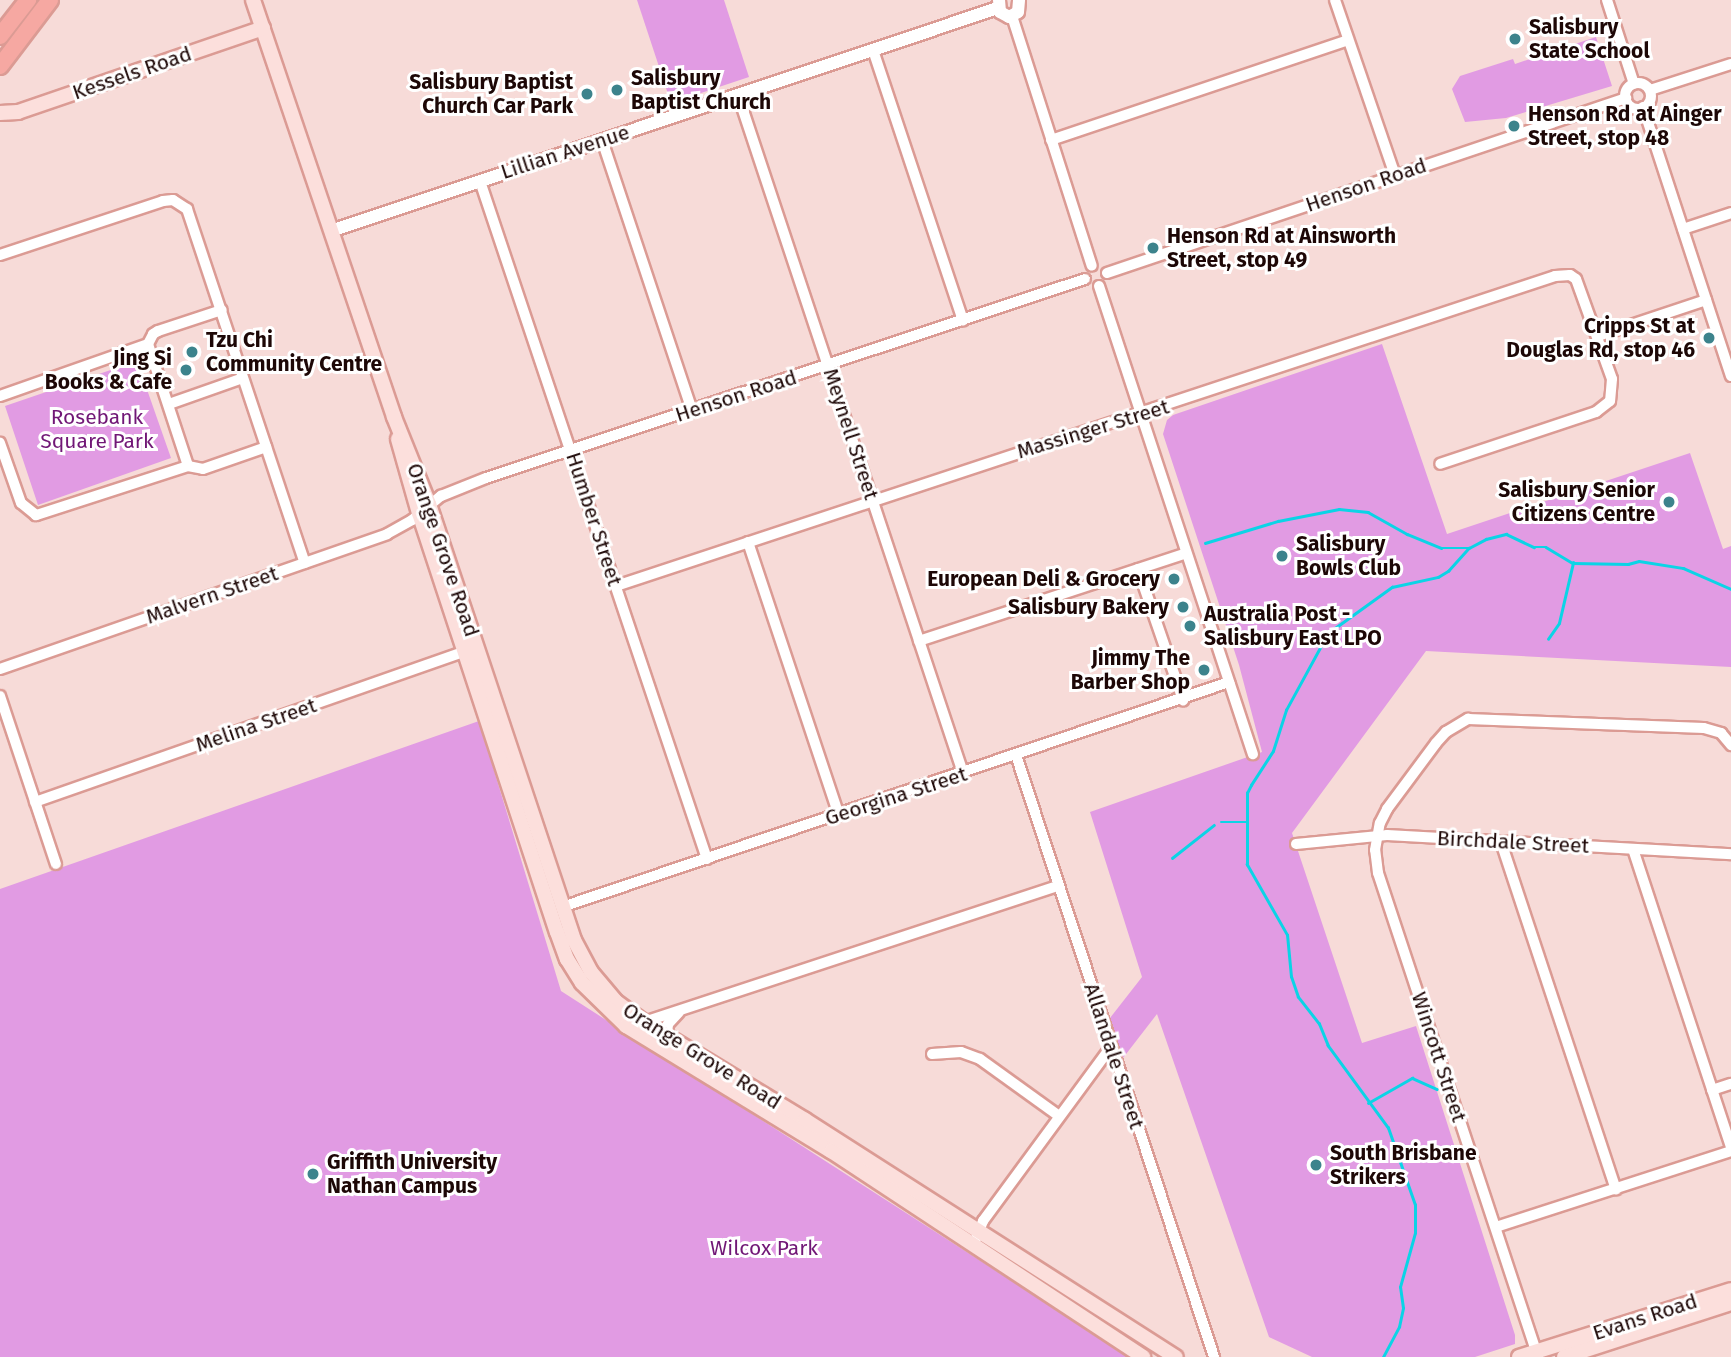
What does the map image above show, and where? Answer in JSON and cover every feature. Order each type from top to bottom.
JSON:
[{"type":"highway","points":[[0,36],[28,0]]},
{"type":"highway","points":[[0,65],[50,0]]},
{"type":"main road","name":"Orange Grove Road","points":[[253,0],[471,649],[574,940],[590,972],[615,1000],[644,1022],[977,1229],[1176,1357]]},
{"type":"main road","name":"Kessels Road","points":[[0,113],[18,112],[263,28]]},
{"type":"main road","name":"Orange Grove Road","points":[[471,649],[557,932],[567,959],[582,983],[626,1026],[831,1150],[1143,1357]]},
{"type":"main road","name":"Evans Road","points":[[1519,1357],[1537,1354],[1731,1290]]},
{"type":"main road","name":"Evans Road","points":[[1564,1357],[1731,1303]]},
{"type":"street","points":[[999,4],[1005,16],[1012,16],[1018,12],[1021,0]]},
{"type":"street","points":[[1335,0],[1395,175]]},
{"type":"street","points":[[1607,0],[1634,84]]},
{"type":"street","name":"Lillian Avenue","points":[[331,232],[873,50],[999,4]]},
{"type":"street","points":[[1012,16],[1092,265]]},
{"type":"street","points":[[1051,140],[1348,40]]},
{"type":"street","points":[[873,50],[963,320]]},
{"type":"street","points":[[1650,90],[1731,64]]},
{"type":"street","points":[[1634,84],[1645,85],[1650,90],[1650,98],[1643,107],[1632,107],[1626,98],[1628,88],[1634,84]]},
{"type":"street","name":"Meynell Street","points":[[738,95],[963,773]]},
{"type":"street","name":"Henson Road","points":[[1107,273],[1626,98]]},
{"type":"street","points":[[1643,107],[1731,376]]},
{"type":"street","points":[[602,140],[692,410]]},
{"type":"street","name":"Humber Street","points":[[480,181],[706,859]]},
{"type":"street","points":[[0,256],[163,201],[181,204],[191,217],[305,562]]},
{"type":"street","points":[[1682,229],[1731,213]]},
{"type":"street","points":[[1092,265],[1102,267],[1107,273],[1106,279],[1099,286],[1092,286],[1086,279],[1086,272],[1092,265]]},
{"type":"street","name":"Massinger Street","points":[[616,586],[1555,276],[1570,275],[1580,286],[1598,336]]},
{"type":"street","name":"Henson Road","points":[[424,508],[466,485],[1086,279]]},
{"type":"street","points":[[1099,286],[1253,754]]},
{"type":"street","points":[[1440,464],[1596,412],[1610,401],[1612,379],[1598,336],[1706,300]]},
{"type":"street","points":[[0,396],[148,344],[153,334],[159,331],[222,310]]},
{"type":"street","points":[[148,344],[188,466]]},
{"type":"street","points":[[169,404],[243,378]]},
{"type":"street","points":[[0,443],[3,460],[21,503],[36,515],[188,466],[203,469],[266,447]]},
{"type":"street","name":"Malvern Street","points":[[0,669],[387,534],[424,508]]},
{"type":"street","points":[[748,542],[839,815]]},
{"type":"street","points":[[919,642],[1186,552]]},
{"type":"street","points":[[1138,569],[1183,700]]},
{"type":"street","name":"Melina Street","points":[[36,802],[471,649]]},
{"type":"street","name":"Georgina Street","points":[[562,907],[1183,700],[1229,682]]},
{"type":"street","points":[[0,696],[56,864]]},
{"type":"street","points":[[1377,836],[1387,808],[1436,743],[1446,732],[1468,719],[1704,728],[1721,733],[1731,745]]},
{"type":"street","name":"Allandale Street","points":[[1016,755],[1214,1357]]},
{"type":"street","name":"Birchdale Street","points":[[1296,844],[1377,836],[1731,854]]},
{"type":"street","name":"Wincott Street","points":[[1377,836],[1378,873],[1537,1354]]},
{"type":"street","points":[[1501,842],[1616,1189]]},
{"type":"street","points":[[1496,1227],[1731,1149],[1633,849]]},
{"type":"street","points":[[644,1022],[1058,886]]},
{"type":"street","points":[[667,1037],[668,1024],[679,1012]]},
{"type":"street","points":[[973,1246],[977,1229],[1111,1046]]},
{"type":"street","points":[[932,1054],[961,1052],[980,1059],[1059,1116]]},
{"type":"street","points":[[1712,1090],[1731,1084]]},
{"type":"green space","points":[[637,0],[724,0],[749,77],[671,103]]},
{"type":"green space","points":[[1596,37],[1612,86],[1506,118],[1465,122],[1452,89],[1460,76],[1513,59],[1515,64]]},
{"type":"green space","points":[[1382,344],[1447,534],[1690,453],[1723,549],[1731,546],[1731,667],[1426,651],[1292,833],[1362,1043],[1416,1026],[1515,1335],[1515,1344],[1475,1357],[1312,1357],[1269,1337],[1157,1014],[1123,1058],[1110,1018],[1142,977],[1090,812],[1262,752],[1239,665],[1163,434],[1167,420],[1173,415]]},
{"type":"green space","name":"Rosebank Square Park","points":[[137,361],[171,458],[38,505],[5,406]]},
{"type":"green space","name":"Griffith University Nathan Campus","points":[[479,721],[561,991],[1130,1357],[0,1357],[0,889]]},
{"type":"waterway","points":[[1205,543],[1278,521],[1339,509],[1368,512],[1407,534],[1441,548],[1469,548]]},
{"type":"waterway","points":[[1383,1357],[1399,1327],[1403,1308],[1400,1287],[1415,1233],[1415,1205],[1388,1128],[1328,1046],[1319,1024],[1298,997],[1291,977],[1287,935],[1247,865],[1247,793],[1273,751],[1286,710],[1328,633],[1392,587],[1438,577],[1448,571],[1469,548],[1486,539],[1506,534],[1534,547],[1546,547],[1573,563],[1628,564],[1639,561],[1683,568],[1731,589]]},
{"type":"waterway","points":[[1548,639],[1559,623],[1573,563]]},
{"type":"waterway","points":[[1221,822],[1246,822]]},
{"type":"waterway","points":[[1172,858],[1214,825]]},
{"type":"waterway","points":[[1368,1103],[1412,1078],[1437,1089]]},
{"type":"place","name":"Salisbury State School","points":[[1515,39]]},
{"type":"place","name":"Salisbury Baptist Church","points":[[617,90]]},
{"type":"place","name":"Salisbury Baptist Church Car Park","points":[[587,94]]},
{"type":"place","name":"Henson Rd at Ainger Street, stop 48","points":[[1514,126]]},
{"type":"place","name":"Henson Rd at Ainsworth Street, stop 49","points":[[1153,248]]},
{"type":"place","name":"Cripps St at Douglas Rd, stop 46","points":[[1709,338]]},
{"type":"place","name":"Tzu Chi Community Centre","points":[[192,352]]},
{"type":"place","name":"Jing Si Books & Cafe","points":[[186,370]]},
{"type":"place","name":"Salisbury Senior Citizens Centre","points":[[1669,502]]},
{"type":"place","name":"Salisbury Bowls Club","points":[[1282,556]]},
{"type":"place","name":"European Deli & Grocery","points":[[1174,579]]},
{"type":"place","name":"Salisbury Bakery","points":[[1183,607]]},
{"type":"place","name":"Australia Post - Salisbury East LPO","points":[[1190,626]]},
{"type":"place","name":"Jimmy The Barber Shop","points":[[1204,670]]},
{"type":"place","name":"South Brisbane Strikers","points":[[1316,1165]]},
{"type":"place","name":"Griffith University Nathan Campus","points":[[313,1174]]},
{"type":"park label","name":"Wilcox Park","points":[[764,1248]]}]
